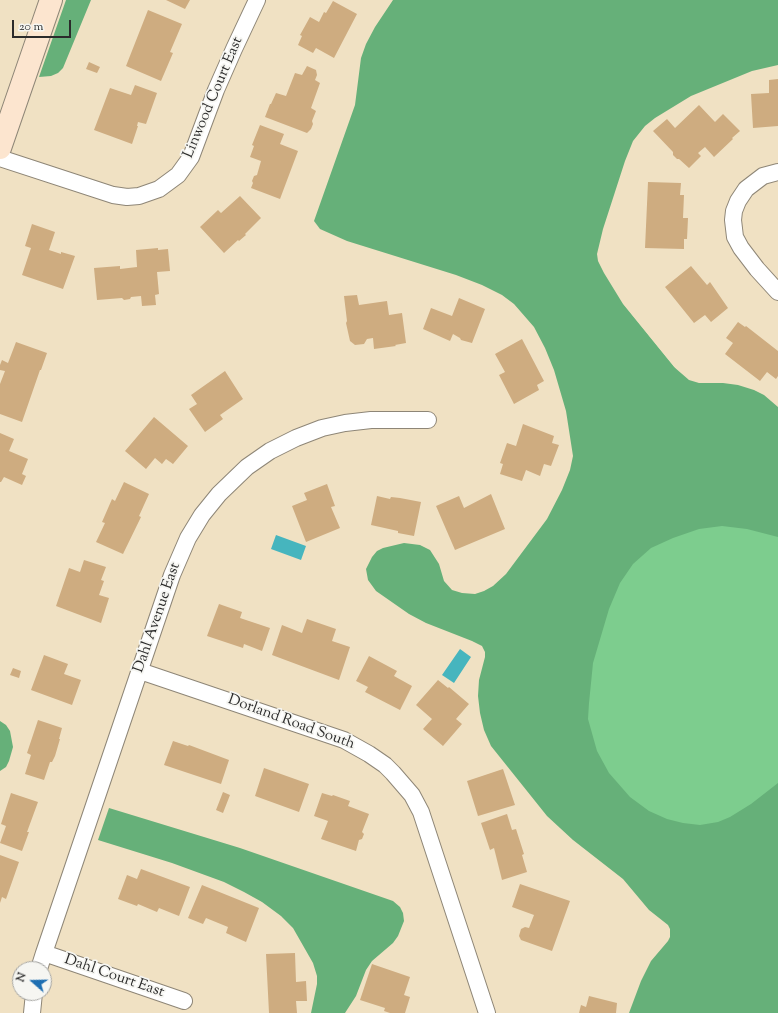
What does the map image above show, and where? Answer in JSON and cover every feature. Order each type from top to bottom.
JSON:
[{"type":"street","points":[[0,148],[51,0]]},
{"type":"street","name":"Linwood Court East","points":[[0,158],[113,195],[127,197],[139,196],[160,189],[178,175],[191,157],[216,90],[257,0]]},
{"type":"street","points":[[778,172],[762,176],[746,189],[738,201],[734,211],[733,220],[735,237],[741,248],[757,270],[778,292]]},
{"type":"street","name":"Dahl Avenue East","points":[[42,961],[172,575],[188,538],[210,504],[237,476],[258,459],[282,444],[296,438],[322,428],[345,423],[371,420],[428,420]]},
{"type":"street","name":"Dorland Road South","points":[[140,671],[344,740],[385,765],[412,796],[424,817],[487,1013]]},
{"type":"street","name":"Dahl Court East","points":[[44,953],[184,1001]]},
{"type":"street","points":[[32,1013],[33,1001]]},
{"type":"green space","points":[[66,0],[91,0],[63,68],[58,73],[51,76],[39,77]]},
{"type":"green space","points":[[393,0],[778,0],[778,65],[752,71],[691,96],[655,118],[645,126],[633,141],[625,161],[603,229],[597,254],[598,261],[604,273],[623,304],[674,367],[689,380],[699,383],[723,383],[738,385],[764,395],[778,407],[778,537],[747,529],[722,526],[699,529],[673,538],[651,548],[633,564],[620,583],[609,609],[593,663],[588,719],[597,751],[609,773],[630,797],[649,811],[667,819],[700,825],[718,822],[730,817],[751,804],[778,783],[778,1013],[629,1013],[641,981],[651,961],[670,937],[670,929],[668,925],[649,910],[623,879],[573,840],[547,816],[491,746],[484,730],[478,696],[479,680],[485,657],[485,652],[482,646],[426,623],[409,614],[376,591],[368,580],[366,569],[377,551],[404,543],[420,545],[430,550],[439,564],[444,581],[452,590],[462,593],[475,594],[493,586],[506,574],[547,519],[562,490],[570,470],[573,456],[566,411],[554,370],[534,327],[514,304],[502,295],[482,285],[456,275],[347,241],[320,229],[314,221],[355,105],[361,58],[366,44],[375,27]]},
{"type":"green space","points":[[584,257],[746,455],[778,467],[778,1013],[682,935],[502,675],[601,407]]},
{"type":"green space","points":[[0,721],[6,725],[10,731],[13,747],[6,767],[0,771]]},
{"type":"green space","points":[[109,808],[240,848],[393,901],[400,907],[403,913],[404,921],[398,936],[393,943],[372,961],[366,970],[356,996],[345,1013],[311,1013],[317,984],[317,976],[313,963],[293,928],[281,916],[262,902],[224,882],[172,863],[98,840]]},
{"type":"water","points":[[276,535],[306,546],[301,560],[271,549]]},
{"type":"water","points":[[460,649],[471,657],[454,683],[442,675]]},
{"type":"building","points":[[166,0],[190,0],[185,9]]},
{"type":"building","points":[[333,1],[357,14],[334,58],[316,48],[313,53],[298,45],[302,36],[300,35],[310,17],[319,22],[324,12],[326,13]]},
{"type":"building","points":[[148,10],[182,24],[170,52],[173,53],[161,81],[126,66]]},
{"type":"building","points":[[89,62],[100,67],[97,73],[86,69]]},
{"type":"building","points":[[307,66],[316,70],[317,75],[315,80],[320,83],[311,108],[316,111],[312,121],[313,124],[307,133],[265,117],[276,93],[286,96],[295,73],[302,75]]},
{"type":"building","points":[[778,79],[778,126],[753,128],[751,94],[769,93],[769,80]]},
{"type":"building","points":[[135,85],[157,93],[146,124],[138,122],[132,144],[94,130],[110,88],[131,95]]},
{"type":"building","points":[[699,105],[715,122],[723,114],[740,131],[714,157],[705,147],[698,153],[701,156],[689,168],[673,155],[673,152],[653,131],[667,119],[675,128]]},
{"type":"building","points":[[260,125],[284,134],[280,144],[298,151],[280,199],[251,188],[253,183],[252,181],[254,176],[257,175],[261,161],[250,157],[254,146],[252,145]]},
{"type":"building","points":[[648,182],[681,183],[680,195],[684,195],[683,218],[688,218],[687,239],[684,239],[684,249],[645,248]]},
{"type":"building","points":[[240,196],[261,218],[245,234],[246,235],[224,253],[200,227],[218,210],[221,213]]},
{"type":"building","points":[[32,224],[55,232],[49,250],[75,256],[63,289],[22,275],[31,248],[25,246]]},
{"type":"building","points":[[158,248],[158,250],[168,249],[170,271],[157,272],[159,294],[155,295],[156,305],[142,306],[141,296],[131,297],[130,299],[124,300],[122,298],[97,300],[94,268],[120,266],[120,269],[137,267],[136,250]]},
{"type":"building","points":[[691,266],[707,285],[710,282],[728,308],[711,322],[705,315],[694,323],[665,287]]},
{"type":"building","points":[[357,295],[359,305],[387,301],[389,315],[402,313],[406,343],[374,349],[373,338],[367,339],[364,344],[355,345],[350,341],[346,323],[344,296]]},
{"type":"building","points":[[459,298],[485,309],[472,343],[461,340],[453,334],[450,341],[423,329],[431,308],[452,316]]},
{"type":"building","points":[[738,322],[745,327],[746,326],[778,351],[778,376],[776,379],[767,372],[760,381],[725,354],[733,343],[726,338]]},
{"type":"building","points":[[522,339],[544,381],[537,385],[539,390],[514,404],[499,375],[505,372],[495,354]]},
{"type":"building","points":[[16,342],[47,353],[22,422],[0,414],[0,384],[5,371],[0,370],[0,365],[2,360],[8,363]]},
{"type":"building","points":[[225,371],[243,399],[220,415],[223,419],[205,432],[189,409],[197,404],[191,395]]},
{"type":"building","points":[[154,417],[188,446],[173,464],[166,459],[162,464],[155,458],[146,469],[125,451]]},
{"type":"building","points":[[523,424],[554,436],[552,443],[559,445],[551,466],[544,464],[540,476],[526,470],[522,481],[500,474],[503,464],[500,463],[507,443],[516,446]]},
{"type":"building","points":[[0,433],[14,439],[9,451],[28,459],[22,474],[26,476],[22,485],[4,477],[0,482]]},
{"type":"building","points":[[124,482],[149,494],[139,516],[141,517],[123,554],[96,542],[105,523],[102,522],[112,499],[115,501]]},
{"type":"building","points":[[327,484],[335,506],[331,507],[340,528],[306,542],[292,506],[307,500],[304,493]]},
{"type":"building","points":[[491,494],[505,529],[455,550],[436,506],[459,496],[464,508]]},
{"type":"building","points":[[377,496],[390,499],[391,497],[421,502],[414,536],[371,525]]},
{"type":"building","points":[[84,560],[106,567],[101,580],[104,581],[99,595],[109,598],[101,623],[56,606],[69,568],[80,572]]},
{"type":"building","points":[[219,604],[242,612],[240,618],[270,628],[262,651],[244,644],[243,648],[207,636]]},
{"type":"building","points":[[307,619],[336,629],[332,641],[350,647],[339,680],[272,655],[282,625],[302,633]]},
{"type":"building","points":[[44,655],[68,664],[64,674],[81,680],[72,705],[31,690]]},
{"type":"building","points":[[369,656],[397,671],[394,676],[412,686],[400,710],[365,692],[368,687],[356,681]]},
{"type":"building","points":[[13,668],[21,671],[19,678],[10,675]]},
{"type":"building","points":[[438,680],[469,704],[456,719],[462,724],[443,746],[423,729],[432,719],[416,705]]},
{"type":"building","points":[[38,720],[62,728],[55,756],[52,762],[50,762],[44,780],[25,774],[31,755],[27,753]]},
{"type":"building","points":[[173,741],[188,746],[189,745],[229,760],[221,784],[164,765]]},
{"type":"building","points":[[264,768],[309,784],[299,812],[255,796]]},
{"type":"building","points":[[503,769],[515,805],[478,816],[467,781]]},
{"type":"building","points":[[223,792],[230,795],[223,813],[216,810]]},
{"type":"building","points":[[11,793],[38,802],[22,851],[0,843],[6,826],[1,824]]},
{"type":"building","points":[[322,793],[350,801],[348,806],[369,814],[362,832],[364,834],[362,839],[359,840],[356,851],[321,839],[328,821],[314,816]]},
{"type":"building","points":[[507,814],[512,830],[516,829],[524,854],[522,855],[527,872],[502,880],[494,848],[490,850],[481,823]]},
{"type":"building","points":[[0,855],[19,862],[6,899],[2,897],[0,903]]},
{"type":"building","points":[[141,869],[190,887],[179,916],[159,908],[157,912],[138,904],[137,906],[118,899],[127,875],[137,879]]},
{"type":"building","points":[[520,884],[570,901],[552,951],[521,940],[519,936],[521,929],[525,927],[529,928],[534,915],[512,907]]},
{"type":"building","points":[[202,885],[259,908],[246,942],[226,933],[228,927],[206,918],[203,924],[188,918]]},
{"type":"building","points":[[295,953],[296,982],[306,981],[307,1001],[296,1001],[297,1013],[269,1013],[266,954]]},
{"type":"building","points":[[372,964],[410,977],[404,995],[410,997],[405,1013],[390,1013],[384,1011],[385,1008],[360,1000]]},
{"type":"building","points":[[589,996],[617,1003],[616,1013],[579,1013],[581,1005],[586,1007]]}]
